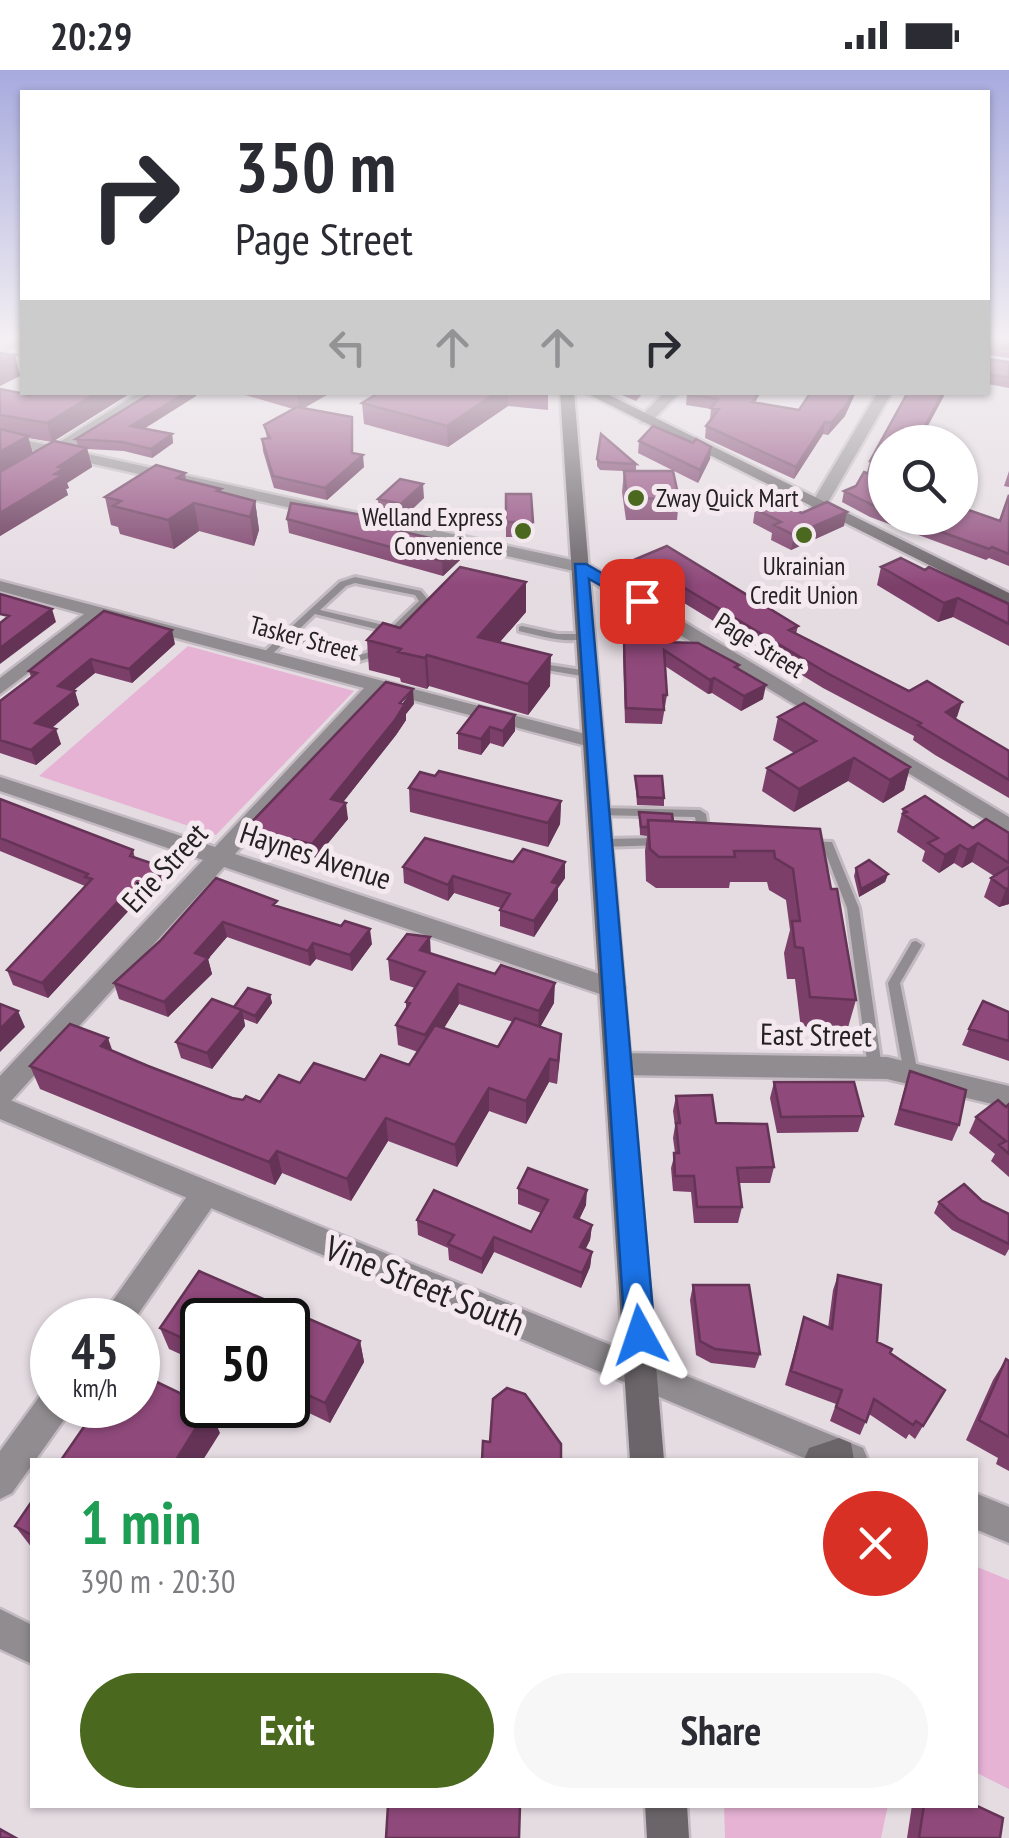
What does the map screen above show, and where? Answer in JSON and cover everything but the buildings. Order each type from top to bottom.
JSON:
[{"type":"main road","points":[[569,422],[648,1458]]},
{"type":"main road","points":[[569,433],[575,422]]},
{"type":"main road","points":[[649,422],[1009,600]]},
{"type":"main road","points":[[666,1808],[668,1838]]},
{"type":"street","points":[[0,486],[100,422]]},
{"type":"street","points":[[818,506],[868,422]]},
{"type":"street","name":"Page Street","points":[[0,439],[580,568],[608,581],[1009,828]]},
{"type":"street","name":"Tasker Street","points":[[0,586],[594,742]]},
{"type":"street","points":[[0,688],[97,612]]},
{"type":"street","name":"Erie Street","points":[[0,1094],[378,686]]},
{"type":"street","name":"Haynes Avenue","points":[[0,784],[612,988]]},
{"type":"street","name":"East Street","points":[[618,1064],[875,1068],[1009,1097]]},
{"type":"street","name":"Vine Street South","points":[[0,1107],[837,1458]]},
{"type":"street","points":[[131,1298],[205,1194]]},
{"type":"street","points":[[0,1480],[37,1428]]},
{"type":"street","points":[[978,1512],[1009,1525]]},
{"type":"street","points":[[0,1628],[30,1643]]},
{"type":"lane","points":[[265,656],[342,584],[356,580],[418,594],[424,602],[370,655],[359,658],[283,640]]},
{"type":"lane","points":[[313,611],[394,631]]},
{"type":"lane","points":[[522,628],[558,637],[586,636]]},
{"type":"lane","points":[[528,663],[588,674]]},
{"type":"lane","points":[[599,812],[700,814],[697,843],[721,844]]},
{"type":"lane","points":[[601,843],[672,842]]},
{"type":"lane","points":[[792,845],[828,845],[853,908],[875,1068]]},
{"type":"lane","points":[[911,1074],[894,982],[916,945]]},
{"type":"shaded area","points":[[188,646],[354,691],[216,835],[39,776]]},
{"type":"shaded area","points":[[978,1567],[1009,1580],[1009,1789],[978,1774]]},
{"type":"shaded area","points":[[724,1808],[887,1808],[881,1838],[725,1838]]},
{"type":"place","name":"Zway Quick Mart","points":[[636,498]]},
{"type":"place","name":"Welland Express Convenience","points":[[523,531]]},
{"type":"place","name":"Ukrainian Credit Union","points":[[804,535]]},
{"type":"route","points":[[640,1335],[580,568],[642,601]]}]
